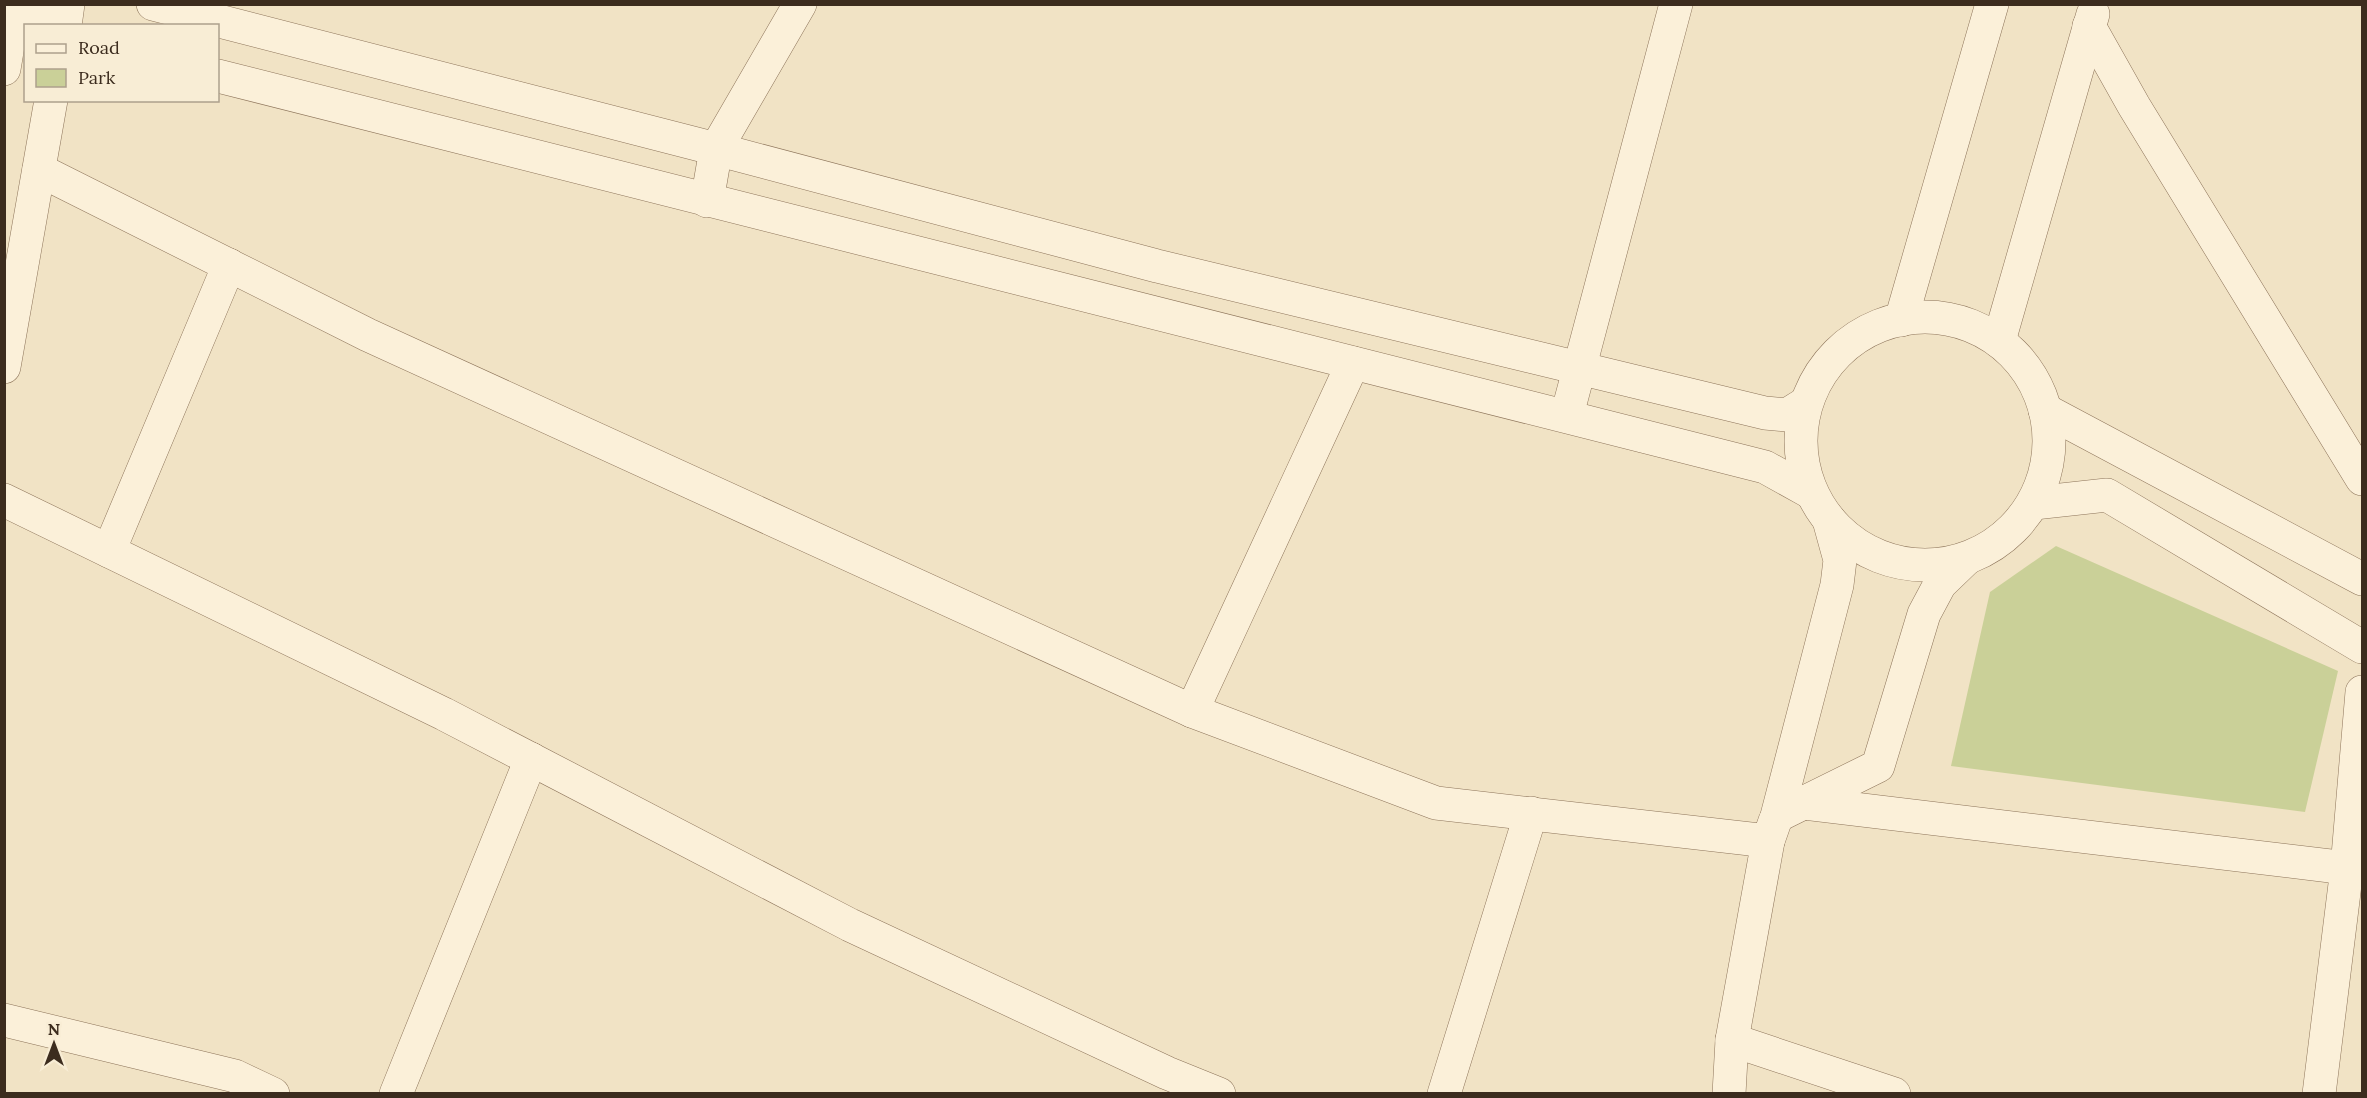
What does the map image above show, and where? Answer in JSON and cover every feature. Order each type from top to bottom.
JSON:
[{"type":"street","points":[[4,69],[15,4]]},
{"type":"street","points":[[26,4],[48,24]]},
{"type":"street","points":[[64,24],[68,4]]},
{"type":"street","points":[[153,4],[716,149],[1156,266],[1765,413],[1787,415],[1806,402]]},
{"type":"street","points":[[707,201],[716,149],[800,4]]},
{"type":"street","points":[[1567,415],[1676,4]]},
{"type":"street","points":[[1901,320],[1992,4]]},
{"type":"street","points":[[1999,341],[2092,15]]},
{"type":"street","points":[[2092,15],[2134,106],[2362,479]]},
{"type":"street","points":[[219,76],[1765,466],[1810,492]]},
{"type":"street","points":[[4,367],[51,102]]},
{"type":"street","points":[[39,170],[368,335],[1192,711],[1436,802],[1531,813],[1783,820],[1907,815],[2346,868]]},
{"type":"street","points":[[109,551],[229,265]]},
{"type":"street","points":[[1935,318],[1969,325],[1999,341],[2025,366],[2043,398],[2050,433],[2047,469],[2034,502],[2016,526],[1993,546],[1966,559],[1929,565],[1891,561],[1857,545],[1829,520],[1810,492],[1800,465],[1806,402],[1819,376],[1841,350],[1869,331],[1901,320],[1935,318]]},
{"type":"street","points":[[1192,711],[1353,363]]},
{"type":"street","points":[[2045,410],[2362,579]]},
{"type":"street","points":[[2034,502],[2107,495],[2362,647]]},
{"type":"street","points":[[4,501],[444,714],[850,925],[1165,1083],[1219,1094]]},
{"type":"street","points":[[1729,1094],[1732,1040],[1837,585],[1840,560],[1829,520]]},
{"type":"street","points":[[1783,820],[1878,766],[1924,614],[1940,584],[1966,559]]},
{"type":"street","points":[[2319,1094],[2346,868],[2362,692]]},
{"type":"street","points":[[396,1094],[531,759]]},
{"type":"street","points":[[1878,766],[1907,815]]},
{"type":"street","points":[[1444,1094],[1531,813]]},
{"type":"street","points":[[4,1020],[235,1076],[273,1094]]},
{"type":"street","points":[[1732,1040],[1894,1094]]},
{"type":"green space","points":[[2056,546],[2338,671],[2305,812],[1951,766],[1990,592]]}]
